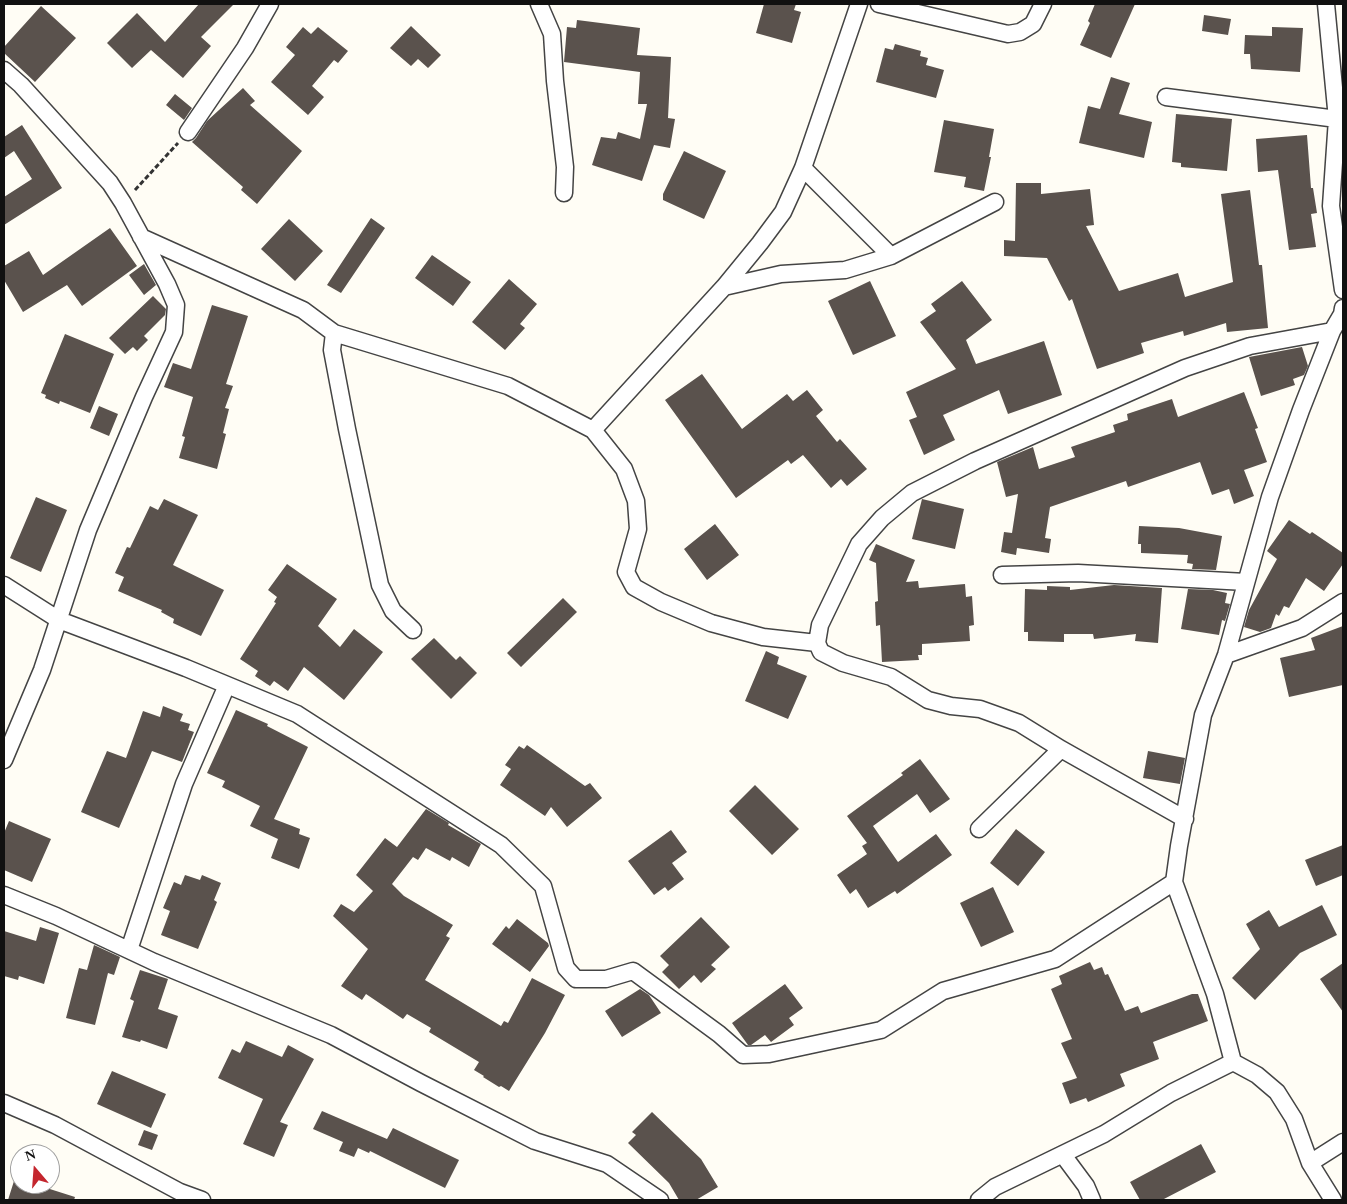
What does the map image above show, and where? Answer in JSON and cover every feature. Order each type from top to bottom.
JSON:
[{"type":"street","points":[[188,132],[245,48],[270,4]]},
{"type":"street","points":[[539,4],[552,34],[555,81],[565,167],[564,193]]},
{"type":"street","points":[[592,430],[724,287],[783,212],[803,168],[859,4]]},
{"type":"street","points":[[879,4],[1008,34],[1020,32],[1033,24],[1043,4]]},
{"type":"street","points":[[1326,4],[1338,119],[1331,206],[1343,290]]},
{"type":"street","points":[[4,70],[22,85],[110,183],[167,284],[176,305],[174,332],[144,397],[88,530],[42,670],[4,760]]},
{"type":"street","points":[[1166,97],[1338,119]]},
{"type":"street","points":[[803,168],[891,256]]},
{"type":"street","points":[[724,287],[781,274],[845,270],[891,256],[995,202]]},
{"type":"street","points":[[141,237],[303,310],[334,333],[508,386],[592,430],[624,469],[636,501],[638,529],[626,572],[634,587],[661,602],[712,623],[763,637],[817,643]]},
{"type":"street","points":[[1333,1200],[1310,1163],[1294,1119],[1277,1092],[1257,1075],[1233,1062],[1216,994],[1174,882],[1203,715],[1226,655],[1270,497],[1300,410],[1343,308]]},
{"type":"street","points":[[1185,819],[1019,723],[980,709],[951,706],[928,700],[890,677],[843,663],[821,652],[817,643],[820,625],[859,544],[882,518],[912,493],[975,461],[1185,368],[1250,346],[1332,332]]},
{"type":"street","points":[[334,333],[332,350],[380,585],[393,612],[413,630]]},
{"type":"street","points":[[1002,576],[1078,573],[1246,582]]},
{"type":"street","points":[[4,585],[59,620],[297,714],[502,845],[543,886],[566,968],[576,979],[606,978],[633,971],[719,1034],[743,1055],[769,1054],[881,1030],[943,991],[1055,959],[1174,882]]},
{"type":"street","points":[[1226,655],[1302,628],[1343,602]]},
{"type":"street","points":[[129,950],[184,784],[227,685]]},
{"type":"street","points":[[979,829],[1061,749]]},
{"type":"street","points":[[4,895],[259,1006],[331,1035],[535,1141],[607,1164],[660,1200]]},
{"type":"street","points":[[978,1200],[995,1187],[1104,1134],[1171,1093],[1233,1062]]},
{"type":"street","points":[[4,1103],[55,1125],[177,1196],[202,1200]]},
{"type":"street","points":[[1310,1163],[1343,1142]]},
{"type":"street","points":[[1063,1155],[1086,1186],[1092,1200]]},
{"type":"path","points":[[122,203],[188,132]]},
{"type":"building","points":[[199,4],[234,4],[201,37],[211,46],[183,78],[151,50],[132,68],[107,43],[137,13],[165,42]]},
{"type":"building","points":[[764,4],[796,4],[794,10],[801,12],[792,43],[756,33]]},
{"type":"building","points":[[1095,4],[1135,4],[1111,58],[1080,45],[1090,23],[1088,21]]},
{"type":"building","points":[[41,6],[76,38],[35,82],[4,53],[4,47]]},
{"type":"building","points":[[1204,15],[1231,19],[1228,35],[1202,31]]},
{"type":"building","points":[[577,20],[640,28],[637,55],[671,57],[668,118],[675,119],[670,148],[654,145],[642,181],[592,165],[601,137],[616,139],[618,132],[640,139],[647,104],[638,104],[640,72],[564,62],[567,27],[576,28]]},
{"type":"building","points":[[411,26],[441,55],[428,68],[418,59],[411,66],[390,48]]},
{"type":"building","points":[[303,27],[311,34],[318,27],[348,51],[338,63],[334,60],[312,86],[324,97],[308,115],[271,82],[295,55],[286,47]]},
{"type":"building","points":[[1272,27],[1303,28],[1300,72],[1251,69],[1250,54],[1244,54],[1245,35],[1272,36]]},
{"type":"building","points":[[895,44],[921,51],[920,56],[928,58],[926,65],[944,70],[936,98],[876,82],[885,48],[893,50]]},
{"type":"building","points":[[1111,77],[1130,83],[1119,114],[1152,122],[1144,158],[1079,143],[1088,106],[1100,109]]},
{"type":"building","points":[[243,88],[255,101],[250,105],[302,151],[257,204],[241,190],[243,187],[192,142],[207,121]]},
{"type":"building","points":[[175,94],[192,108],[184,120],[166,105]]},
{"type":"building","points":[[1176,114],[1232,119],[1227,171],[1181,167],[1181,163],[1172,162]]},
{"type":"building","points":[[944,120],[994,129],[984,191],[964,187],[966,177],[934,172]]},
{"type":"building","points":[[22,125],[62,188],[4,225],[4,197],[32,179],[14,151],[4,158],[4,137]]},
{"type":"building","points":[[1307,135],[1311,188],[1313,188],[1317,213],[1311,214],[1316,247],[1289,250],[1278,170],[1258,172],[1256,139]]},
{"type":"building","points":[[684,151],[726,171],[704,219],[663,200],[663,194]]},
{"type":"building","points":[[1016,183],[1041,183],[1041,194],[1090,189],[1094,225],[1086,226],[1119,291],[1178,273],[1185,297],[1233,282],[1221,194],[1250,190],[1259,265],[1262,265],[1268,328],[1227,332],[1226,323],[1184,336],[1183,331],[1141,343],[1144,353],[1097,369],[1072,299],[1069,301],[1047,258],[1004,256],[1004,240],[1015,241]]},
{"type":"building","points":[[371,218],[385,228],[341,293],[327,285]]},
{"type":"building","points":[[289,219],[323,251],[295,281],[261,249]]},
{"type":"building","points":[[110,228],[137,266],[82,306],[67,285],[23,312],[4,280],[4,266],[29,251],[43,275]]},
{"type":"building","points":[[432,255],[471,282],[453,306],[415,278]]},
{"type":"building","points":[[144,264],[156,285],[144,295],[129,275]]},
{"type":"building","points":[[509,279],[537,304],[520,324],[525,328],[505,350],[472,322]]},
{"type":"building","points":[[870,281],[896,336],[853,355],[828,301]]},
{"type":"building","points":[[962,281],[992,320],[966,340],[976,364],[1044,341],[1062,395],[1008,414],[999,390],[943,415],[955,440],[924,455],[909,420],[917,417],[906,392],[956,369],[920,322],[936,311],[931,304]]},
{"type":"building","points":[[153,296],[166,309],[165,315],[144,336],[148,340],[137,351],[133,347],[125,354],[109,338]]},
{"type":"building","points":[[212,305],[248,316],[226,384],[233,386],[225,408],[229,409],[223,433],[226,434],[217,469],[179,458],[185,437],[182,436],[193,397],[164,387],[173,363],[191,369]]},
{"type":"building","points":[[65,334],[114,354],[90,413],[60,401],[59,404],[45,398],[46,395],[41,393]]},
{"type":"building","points":[[1302,347],[1308,366],[1304,375],[1293,379],[1295,385],[1261,396],[1249,357]]},
{"type":"building","points":[[702,374],[742,429],[787,394],[793,401],[807,390],[823,410],[816,416],[837,442],[840,439],[867,469],[847,486],[841,479],[831,488],[803,455],[791,464],[788,460],[736,498],[665,400]]},
{"type":"building","points":[[1244,392],[1258,428],[1255,429],[1267,462],[1244,470],[1254,496],[1234,504],[1229,489],[1212,495],[1200,462],[1128,487],[1126,481],[1050,507],[1045,538],[1051,539],[1049,553],[1017,548],[1016,555],[1001,552],[1004,532],[1012,533],[1018,494],[1006,497],[997,462],[1033,447],[1039,469],[1075,457],[1071,447],[1115,432],[1113,425],[1128,420],[1127,414],[1172,399],[1178,417]]},
{"type":"building","points":[[99,406],[118,414],[109,436],[90,428]]},
{"type":"building","points":[[36,497],[67,510],[41,572],[10,558]]},
{"type":"building","points":[[164,499],[198,515],[173,565],[224,590],[201,636],[173,623],[174,619],[161,612],[162,610],[118,591],[124,577],[115,573],[127,547],[130,548],[150,506],[158,510]]},
{"type":"building","points":[[922,499],[964,509],[955,549],[912,539]]},
{"type":"building","points":[[1289,520],[1310,534],[1312,532],[1343,553],[1343,564],[1324,591],[1306,578],[1289,608],[1284,606],[1279,616],[1276,614],[1271,628],[1260,632],[1244,627],[1249,610],[1277,559],[1267,551]]},
{"type":"building","points":[[715,524],[739,555],[707,580],[684,549]]},
{"type":"building","points":[[1139,526],[1179,528],[1222,536],[1216,570],[1192,569],[1193,564],[1187,563],[1188,555],[1141,553],[1141,544],[1138,544]]},
{"type":"building","points":[[876,544],[915,560],[906,582],[918,581],[919,588],[965,584],[966,597],[972,596],[974,625],[969,626],[970,641],[922,644],[922,655],[918,655],[919,660],[882,662],[880,625],[876,626],[875,602],[878,601],[876,563],[869,560]]},
{"type":"building","points":[[287,564],[337,599],[318,626],[340,647],[354,629],[383,652],[344,700],[304,667],[288,691],[274,681],[270,686],[255,676],[258,671],[240,659],[276,603],[274,602],[277,597],[268,590]]},
{"type":"building","points":[[1114,585],[1162,588],[1158,643],[1135,641],[1136,634],[1094,639],[1093,634],[1064,634],[1064,642],[1028,641],[1028,632],[1024,632],[1025,589],[1047,590],[1047,586],[1070,587],[1070,590]]},
{"type":"building","points":[[1188,589],[1213,590],[1227,593],[1225,603],[1230,604],[1225,621],[1222,620],[1219,635],[1181,629]]},
{"type":"building","points":[[563,598],[577,612],[521,667],[507,653]]},
{"type":"building","points":[[1343,626],[1343,685],[1289,697],[1280,658],[1315,650],[1311,638]]},
{"type":"building","points":[[434,638],[456,660],[460,656],[477,673],[451,699],[411,659]]},
{"type":"building","points":[[766,651],[779,657],[777,664],[807,676],[788,719],[745,701]]},
{"type":"building","points":[[163,706],[183,714],[180,721],[190,724],[188,730],[194,732],[182,762],[152,751],[119,828],[81,812],[107,751],[126,758],[143,711],[160,717]]},
{"type":"building","points":[[236,710],[268,724],[267,726],[308,747],[274,819],[300,829],[299,834],[310,838],[299,869],[271,858],[278,839],[250,826],[260,806],[222,787],[225,781],[207,773]]},
{"type":"building","points":[[527,745],[585,786],[590,783],[602,798],[567,827],[551,807],[545,816],[500,785],[511,769],[505,765],[519,746],[524,749]]},
{"type":"building","points":[[1148,751],[1185,758],[1180,784],[1143,778]]},
{"type":"building","points":[[920,759],[950,799],[930,813],[917,794],[873,826],[898,862],[936,834],[952,855],[897,894],[895,891],[868,908],[856,889],[850,894],[837,875],[867,854],[862,846],[867,843],[847,816],[903,775],[901,773]]},
{"type":"building","points":[[755,785],[799,829],[772,855],[729,811]]},
{"type":"building","points":[[426,809],[449,823],[448,825],[481,844],[469,867],[452,857],[450,861],[426,848],[418,860],[413,857],[392,884],[404,896],[453,925],[446,936],[450,938],[425,980],[501,1026],[504,1021],[508,1023],[532,978],[565,995],[545,1033],[509,1091],[501,1086],[499,1087],[474,1070],[479,1062],[429,1032],[431,1028],[407,1014],[403,1019],[366,994],[362,1000],[341,986],[368,949],[333,916],[341,904],[354,912],[373,891],[356,875],[385,838],[397,847]]},
{"type":"building","points":[[9,821],[51,839],[32,882],[4,870],[4,833]]},
{"type":"building","points":[[1016,829],[1045,852],[1018,886],[990,863]]},
{"type":"building","points":[[671,830],[687,852],[672,863],[684,879],[668,891],[665,887],[654,895],[628,861]]},
{"type":"building","points":[[1343,845],[1343,875],[1316,886],[1305,860]]},
{"type":"building","points":[[185,875],[200,880],[202,875],[221,883],[214,900],[217,902],[198,949],[161,935],[170,911],[163,908],[174,882],[181,885]]},
{"type":"building","points":[[993,887],[1014,932],[981,947],[960,903]]},
{"type":"building","points":[[1322,905],[1337,935],[1300,953],[1255,1000],[1232,978],[1260,949],[1246,924],[1269,910],[1279,927]]},
{"type":"building","points":[[701,917],[730,947],[711,965],[716,969],[701,983],[694,975],[679,989],[662,972],[669,965],[660,956]]},
{"type":"building","points":[[517,919],[548,943],[549,946],[530,972],[492,944],[506,926],[509,929]]},
{"type":"building","points":[[40,927],[59,933],[44,984],[19,976],[18,980],[4,976],[4,931],[36,941]]},
{"type":"building","points":[[94,945],[120,957],[114,975],[108,973],[95,1025],[66,1018],[79,968],[87,970]]},
{"type":"building","points":[[1090,962],[1094,970],[1102,967],[1105,975],[1108,974],[1125,1011],[1138,1006],[1141,1013],[1192,994],[1198,994],[1208,1021],[1153,1042],[1159,1059],[1120,1074],[1125,1086],[1088,1102],[1086,1098],[1070,1104],[1062,1083],[1077,1078],[1061,1043],[1072,1039],[1051,989],[1062,984],[1059,976]]},
{"type":"building","points":[[1343,963],[1343,1012],[1320,979]]},
{"type":"building","points":[[140,970],[168,979],[158,1009],[178,1016],[167,1049],[141,1040],[140,1042],[122,1037],[134,1001],[130,999]]},
{"type":"building","points":[[785,984],[803,1008],[789,1018],[794,1025],[771,1042],[765,1035],[751,1045],[748,1045],[732,1023]]},
{"type":"building","points":[[640,989],[649,995],[661,1013],[622,1037],[605,1011]]},
{"type":"building","points":[[246,1041],[282,1057],[288,1045],[314,1059],[280,1122],[288,1125],[274,1157],[243,1144],[263,1099],[218,1078],[232,1049],[240,1053]]},
{"type":"building","points":[[112,1071],[166,1094],[151,1128],[97,1104]]},
{"type":"building","points":[[322,1111],[387,1139],[393,1128],[459,1160],[445,1188],[370,1151],[369,1153],[358,1148],[354,1157],[339,1151],[343,1142],[313,1129]]},
{"type":"building","points":[[652,1112],[701,1159],[718,1187],[696,1200],[679,1200],[669,1183],[628,1143],[636,1135],[632,1132]]},
{"type":"building","points":[[144,1130],[158,1135],[152,1150],[138,1145]]},
{"type":"building","points":[[1201,1144],[1216,1172],[1162,1200],[1140,1200],[1130,1182]]},
{"type":"building","points":[[60,1192],[75,1197],[74,1200],[8,1200],[10,1194],[60,1194]]}]
